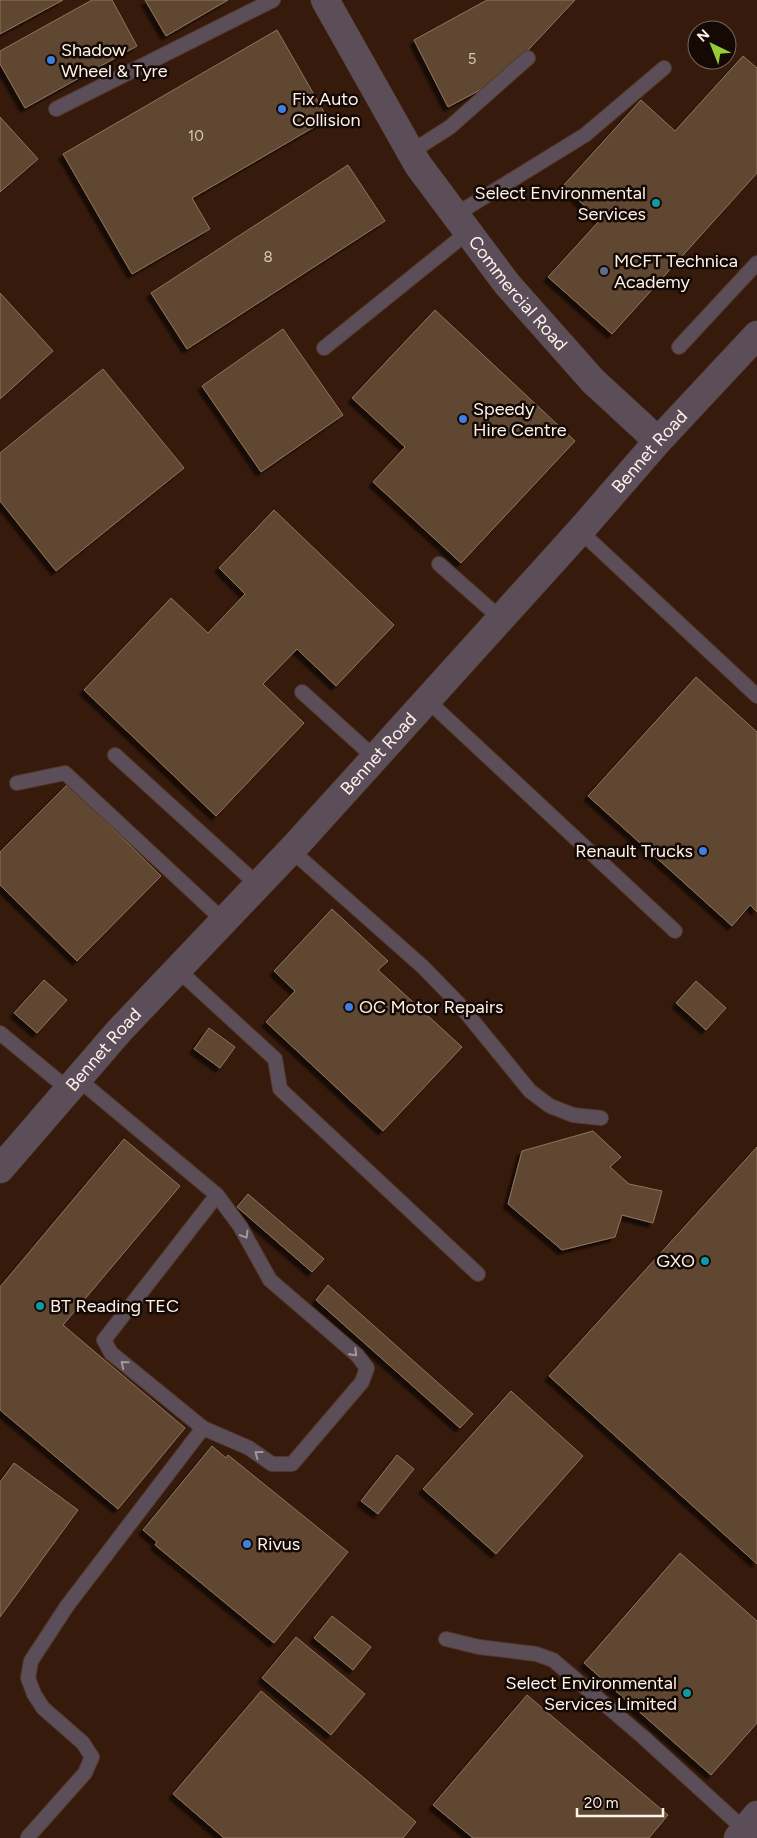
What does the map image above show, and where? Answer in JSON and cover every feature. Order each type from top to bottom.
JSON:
[{"type":"street","name":"Commercial Road","points":[[325,0],[418,165],[507,284],[593,381],[658,441]]},
{"type":"street","name":"Bennet Road","points":[[0,1170],[120,1030],[292,850],[426,699],[580,531],[658,441],[757,335]]},
{"type":"lane","points":[[56,109],[273,0]]},
{"type":"lane","points":[[411,152],[450,127],[528,58]]},
{"type":"lane","points":[[324,348],[462,224],[585,135],[664,68]]},
{"type":"lane","points":[[679,347],[757,263]]},
{"type":"lane","points":[[580,531],[757,696]]},
{"type":"lane","points":[[440,564],[500,618]]},
{"type":"lane","points":[[302,692],[375,758]]},
{"type":"lane","points":[[426,699],[675,931]]},
{"type":"lane","points":[[115,755],[258,885]]},
{"type":"lane","points":[[17,783],[65,773],[224,921]]},
{"type":"lane","points":[[292,850],[423,967],[459,1004],[530,1091],[550,1106],[573,1115],[601,1118]]},
{"type":"lane","points":[[178,970],[275,1058],[280,1088],[478,1274]]},
{"type":"lane","points":[[0,1033],[73,1085],[217,1195],[240,1226],[270,1280],[357,1355],[367,1368],[362,1382],[292,1464],[272,1464],[249,1448],[203,1428],[111,1352],[104,1340],[217,1195]]},
{"type":"lane","points":[[28,1837],[85,1773],[92,1757],[83,1743],[43,1708],[34,1694],[28,1678],[31,1660],[67,1606],[203,1428]]},
{"type":"lane","points":[[446,1639],[479,1647],[536,1654],[553,1660],[747,1828]]},
{"type":"building","points":[[0,0],[63,0],[0,34]]},
{"type":"building","points":[[92,0],[112,0],[137,46],[25,108],[0,64],[0,51]]},
{"type":"building","points":[[145,0],[228,0],[166,36]]},
{"type":"building","points":[[487,0],[575,0],[501,79],[448,107],[414,40]]},
{"type":"building","points":[[277,30],[328,119],[192,198],[210,229],[132,274],[63,154]]},
{"type":"building","name":"Select Environmental Services","points":[[743,56],[757,68],[757,173],[612,334],[548,277],[600,220],[563,186],[641,100],[675,131],[730,70],[737,70],[737,63]]},
{"type":"building","points":[[0,117],[38,159],[0,192]]},
{"type":"building","points":[[348,165],[385,221],[187,349],[151,293]]},
{"type":"building","points":[[0,293],[53,351],[0,399]]},
{"type":"building","name":"Speedy Hire Centre","points":[[435,310],[575,441],[461,563],[373,482],[405,447],[352,398]]},
{"type":"building","points":[[283,329],[343,415],[261,472],[202,386]]},
{"type":"building","points":[[103,369],[184,468],[56,571],[0,501],[0,453]]},
{"type":"building","points":[[274,510],[394,625],[336,686],[297,649],[263,684],[304,723],[216,816],[84,690],[171,598],[208,633],[245,594],[219,568]]},
{"type":"building","name":"Renault Trucks","points":[[696,677],[757,732],[757,912],[750,905],[732,926],[588,796]]},
{"type":"building","points":[[68,784],[161,876],[77,961],[0,885],[0,852]]},
{"type":"building","name":"OC Motor Repairs","points":[[332,909],[388,961],[378,970],[462,1047],[383,1131],[266,1022],[295,991],[274,971]]},
{"type":"building","points":[[44,980],[67,1000],[37,1033],[14,1013]]},
{"type":"building","points":[[696,981],[726,1008],[706,1030],[676,1003]]},
{"type":"building","points":[[209,1028],[235,1047],[220,1068],[194,1049]]},
{"type":"building","points":[[593,1131],[621,1157],[610,1167],[629,1184],[662,1191],[653,1223],[622,1215],[615,1237],[562,1250],[508,1204],[522,1151]]},
{"type":"building","name":"BT Reading TEC","points":[[124,1139],[180,1186],[63,1325],[185,1428],[118,1509],[0,1410],[0,1287]]},
{"type":"building","name":"GXO","points":[[757,1147],[757,1564],[549,1376]]},
{"type":"building","points":[[248,1194],[324,1259],[312,1272],[237,1207]]},
{"type":"building","points":[[328,1285],[473,1414],[460,1428],[316,1300]]},
{"type":"building","points":[[511,1391],[583,1456],[496,1554],[423,1489]]},
{"type":"building","name":"Rivus","points":[[212,1446],[226,1458],[228,1455],[348,1552],[274,1643],[155,1545],[157,1542],[143,1530]]},
{"type":"building","points":[[397,1455],[414,1469],[378,1514],[361,1501]]},
{"type":"building","points":[[14,1463],[78,1510],[0,1617],[0,1482]]},
{"type":"building","name":"Select Environmental Services Limited","points":[[680,1553],[757,1621],[757,1723],[711,1775],[584,1663]]},
{"type":"building","points":[[332,1616],[371,1647],[353,1670],[314,1638]]},
{"type":"building","points":[[296,1637],[365,1694],[331,1735],[262,1678]]},
{"type":"building","points":[[261,1691],[416,1822],[403,1838],[224,1838],[173,1794]]},
{"type":"building","points":[[527,1695],[668,1815],[649,1838],[473,1838],[433,1805]]},
{"type":"place","name":"Shadow Wheel & Tyre","points":[[51,60]]},
{"type":"place","name":"Fix Auto Collision","points":[[282,109]]},
{"type":"place","name":"Select Environmental Services","points":[[656,203]]},
{"type":"place","name":"MCFT Technica Academy","points":[[604,271]]},
{"type":"place","name":"Speedy Hire Centre","points":[[463,419]]},
{"type":"place","name":"Renault Trucks","points":[[703,851]]},
{"type":"place","name":"OC Motor Repairs","points":[[349,1007]]},
{"type":"place","name":"GXO","points":[[705,1261]]},
{"type":"place","name":"BT Reading TEC","points":[[40,1306]]},
{"type":"place","name":"Rivus","points":[[247,1544]]},
{"type":"place","name":"Select Environmental Services Limited","points":[[687,1693]]}]
